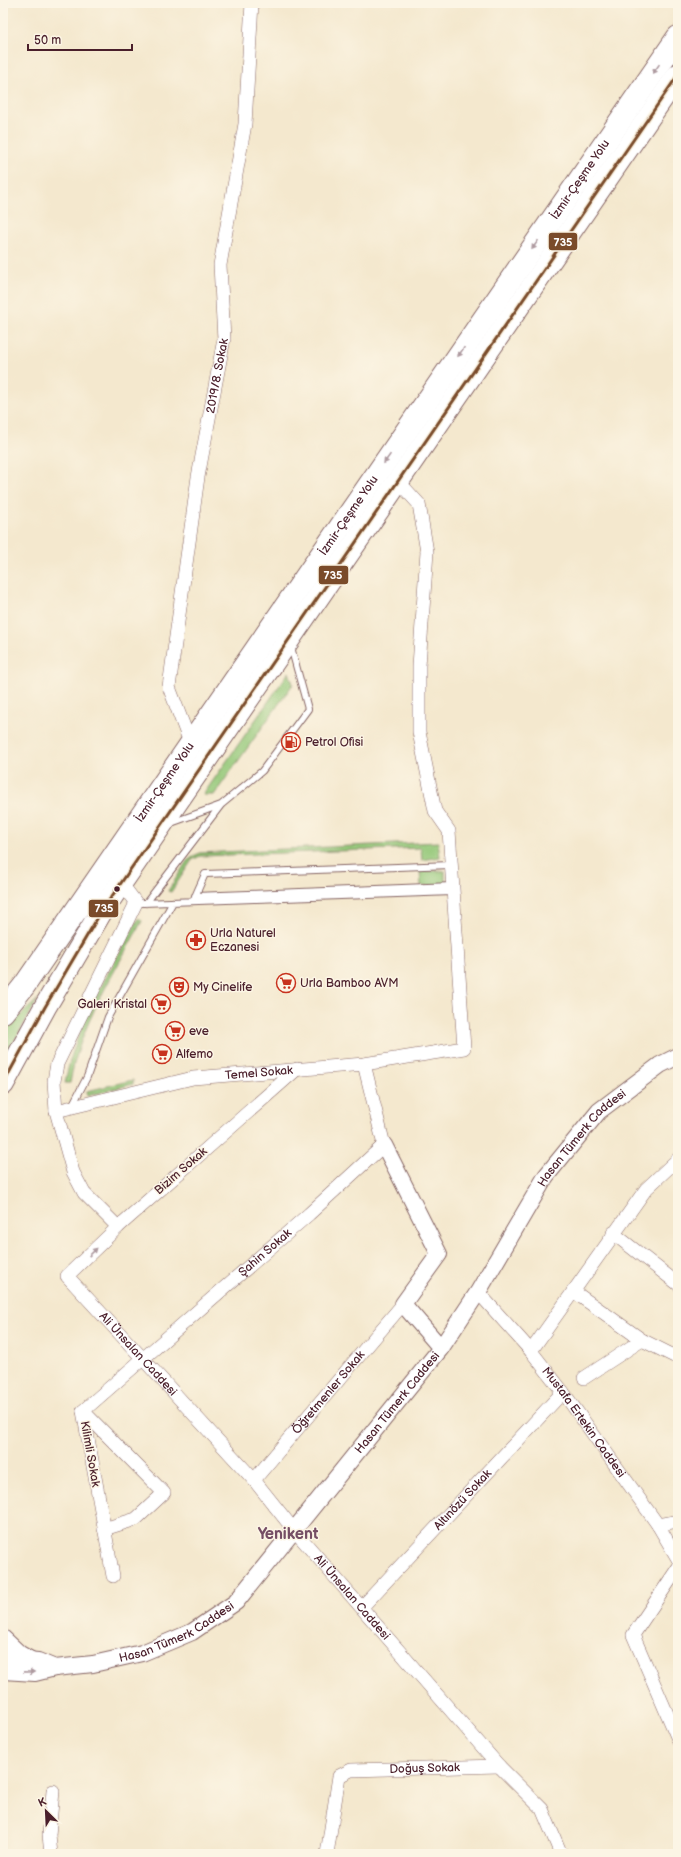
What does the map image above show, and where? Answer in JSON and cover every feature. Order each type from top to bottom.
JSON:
[{"type":"highway","name":"İzmir-Çeşme Yolu","points":[[3,1012],[24,986],[191,745],[678,37]]},
{"type":"highway","name":"İzmir-Çeşme Yolu","points":[[3,1084],[45,1007],[121,883],[678,75]]},
{"type":"street","name":"2019/8. Sokak","points":[[191,745],[169,687],[198,477],[224,339],[220,265],[245,124],[252,3]]},
{"type":"street","points":[[398,481],[419,504],[427,552],[419,666],[419,732],[435,811],[449,831],[453,889]]},
{"type":"street","points":[[118,1227],[84,1193],[76,1179],[56,1111],[54,1081],[57,1064],[141,903],[121,883]]},
{"type":"street","name":"Temel Sokak","points":[[56,1111],[193,1078],[364,1064],[464,1048],[453,889]]},
{"type":"street","name":"Hasan Tümerk Caddesi","points":[[3,1671],[35,1673],[55,1668],[93,1664],[142,1652],[192,1632],[236,1602],[441,1348],[478,1292],[546,1176],[599,1111],[660,1066],[678,1056]]},
{"type":"street","points":[[364,1064],[384,1145],[439,1254],[402,1304],[441,1348]]},
{"type":"street","name":"Bizim Sokak","points":[[67,1276],[118,1227],[297,1069]]},
{"type":"street","name":"Şahin Sokak","points":[[144,1358],[309,1214],[384,1145]]},
{"type":"street","points":[[531,1351],[613,1233],[646,1189],[678,1159]]},
{"type":"street","points":[[613,1233],[678,1284]]},
{"type":"street","name":"Ali Ünsalan Caddesi","points":[[67,1276],[144,1358],[254,1480],[294,1530],[499,1766],[542,1809],[561,1854]]},
{"type":"street","points":[[572,1291],[642,1340],[678,1358]]},
{"type":"street","name":"Mustafa Ertekin Caddesi","points":[[478,1292],[531,1351],[563,1392],[658,1525],[678,1560]]},
{"type":"street","name":"Öğretmenler Sokak","points":[[254,1480],[402,1304]]},
{"type":"street","points":[[584,1378],[642,1340]]},
{"type":"street","name":"Kilimli Sokak","points":[[113,1576],[83,1411],[144,1358]]},
{"type":"street","name":"Altınözü Sokak","points":[[362,1608],[563,1392]]},
{"type":"street","points":[[83,1411],[164,1493],[136,1519],[104,1530]]},
{"type":"street","points":[[658,1525],[678,1521]]},
{"type":"street","points":[[678,1568],[632,1635],[678,1739]]},
{"type":"street","points":[[3,1638],[20,1654],[31,1660]]},
{"type":"street","points":[[3,1658],[38,1661],[55,1668]]},
{"type":"street","name":"Doğuş Sokak","points":[[327,1854],[339,1776],[351,1770],[499,1766]]},
{"type":"street","points":[[51,1854],[49,1835],[53,1791]]},
{"type":"lane","points":[[141,903],[221,805],[262,771],[308,709],[289,640]]},
{"type":"lane","points":[[160,827],[221,805]]},
{"type":"lane","points":[[194,899],[205,874],[451,864]]},
{"type":"lane","points":[[141,903],[173,902],[212,898],[453,889]]},
{"type":"lane","points":[[72,1107],[87,1077],[108,1017],[173,902]]},
{"type":"green space","points":[[289,672],[293,684],[214,795],[203,795]]},
{"type":"green space","points":[[438,842],[440,857],[422,860],[421,848],[200,856],[192,860],[171,892],[168,891],[187,861],[199,853]]},
{"type":"green space","points":[[420,871],[445,871],[445,885],[421,886]]},
{"type":"green space","points":[[139,918],[142,921],[110,979],[81,1041],[70,1083],[65,1083],[77,1039],[86,1018],[95,998]]},
{"type":"green space","points":[[38,999],[4,1059],[3,1060],[3,1032]]},
{"type":"green space","points":[[133,1080],[133,1084],[87,1096],[87,1091]]},
{"type":"transit line","name":"735","points":[[3,1084],[45,1007],[101,912],[678,75]]},
{"type":"place","name":"Petrol Ofisi","points":[[291,742]]},
{"type":"place","name":"Urla Naturel Eczanesi","points":[[196,940]]},
{"type":"place","name":"Urla Bamboo AVM","points":[[286,983]]},
{"type":"place","name":"My Cinelife","points":[[179,987]]},
{"type":"place","name":"Galeri Kristal","points":[[161,1004]]},
{"type":"place","name":"eve","points":[[175,1031]]},
{"type":"place","name":"Alfemo","points":[[162,1054]]},
{"type":"district","name":"Yenikent","points":[[288,1534]]}]
